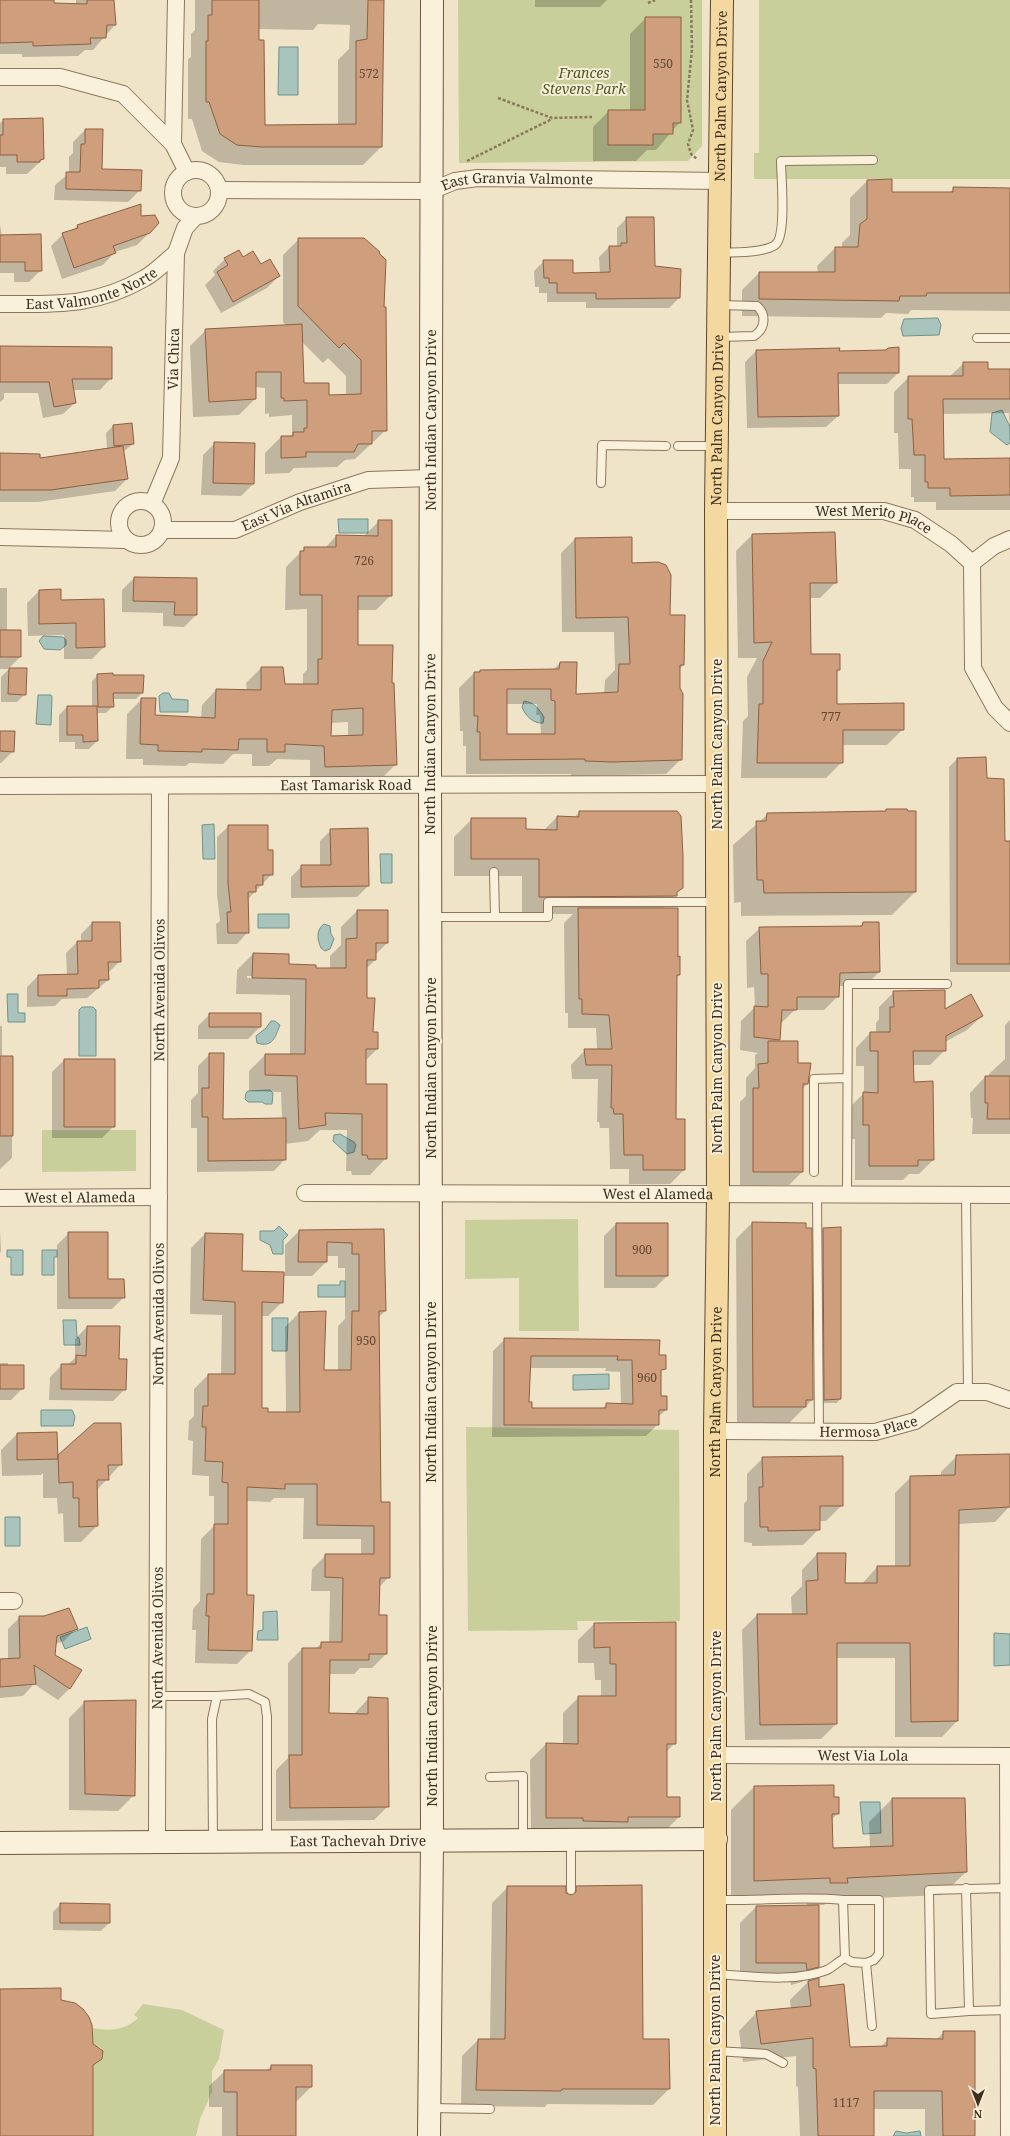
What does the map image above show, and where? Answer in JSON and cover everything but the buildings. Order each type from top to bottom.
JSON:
[{"type":"main road","name":"North Indian Canyon Drive","points":[[428,2136],[432,1842],[430,191],[432,0]]},
{"type":"main road","name":"North Palm Canyon Drive","points":[[715,2136],[715,1431],[718,1195],[716,511],[722,0]]},
{"type":"main road","name":"East Tachevah Drive","points":[[0,1844],[716,1839]]},
{"type":"street","points":[[174,144],[176,0]]},
{"type":"street","points":[[0,77],[60,77],[123,94],[174,144],[187,172]]},
{"type":"street","points":[[196,216],[188,215],[181,211],[173,198],[175,182],[187,172],[194,170],[210,174],[215,179],[219,190]]},
{"type":"street","name":"East Granvia Valmonte","points":[[219,190],[430,191],[454,181],[478,178],[721,181]]},
{"type":"street","name":"Via Chica","points":[[152,504],[171,458],[176,253],[186,228],[196,216],[203,215],[215,207],[218,200],[219,190]]},
{"type":"street","name":"East Valmonte Norte","points":[[0,304],[86,302],[111,294],[146,278],[176,253]]},
{"type":"street","name":"East Via Altamira","points":[[162,530],[235,530],[300,502],[368,480],[431,478]]},
{"type":"street","points":[[138,501],[152,504],[162,516],[162,530],[153,542],[147,545],[132,544],[126,540],[119,528],[118,520],[124,508],[138,501]]},
{"type":"street","name":"West Merito Place","points":[[716,511],[884,511],[915,520],[951,544],[972,563]]},
{"type":"street","points":[[0,537],[126,540]]},
{"type":"street","points":[[1010,539],[994,546],[972,563],[974,668],[995,708],[1010,723]]},
{"type":"street","name":"East Tamarisk Road","points":[[0,786],[717,784]]},
{"type":"street","name":"North Avenida Olivos","points":[[157,1842],[160,786]]},
{"type":"street","name":"West el Alameda","points":[[305,1193],[1010,1195]]},
{"type":"street","name":"West el Alameda","points":[[0,1198],[159,1197]]},
{"type":"street","name":"Hermosa Place","points":[[715,1431],[875,1432],[916,1421],[957,1392],[987,1392],[1010,1400]]},
{"type":"street","name":"West Via Lola","points":[[716,1755],[1009,1756]]},
{"type":"street","points":[[1009,1756],[1009,2136]]},
{"type":"lane","points":[[720,253],[763,250],[776,245],[781,239],[781,161],[873,160]]},
{"type":"lane","points":[[719,305],[757,306],[764,318],[762,327],[754,336],[719,337]]},
{"type":"lane","points":[[977,338],[1010,338]]},
{"type":"lane","points":[[601,483],[602,445],[666,446]]},
{"type":"lane","points":[[678,446],[717,446]]},
{"type":"lane","points":[[494,872],[495,916]]},
{"type":"lane","points":[[430,916],[548,916],[548,902],[717,902]]},
{"type":"lane","points":[[847,1195],[848,984],[947,984]]},
{"type":"lane","points":[[814,1172],[814,1079],[847,1078]]},
{"type":"lane","points":[[817,1195],[819,1431]]},
{"type":"lane","points":[[966,1195],[968,1392]]},
{"type":"lane","points":[[158,1696],[217,1696],[249,1694],[265,1702],[267,1717],[267,1842]]},
{"type":"lane","points":[[213,1842],[212,1719],[217,1696]]},
{"type":"lane","points":[[490,1777],[523,1776],[523,1841]]},
{"type":"lane","points":[[570,1841],[571,1890]]},
{"type":"lane","points":[[966,1888],[969,2011]]},
{"type":"lane","points":[[1008,1888],[929,1890],[931,2014],[969,2011],[1009,2002]]},
{"type":"lane","points":[[716,1900],[750,1901],[815,1898],[878,1900],[879,1954],[874,1960],[866,1963],[852,1962],[845,1958]]},
{"type":"lane","points":[[843,1900],[845,1958]]},
{"type":"lane","points":[[716,1974],[762,1977],[802,1976],[828,1969],[845,1958]]},
{"type":"lane","points":[[866,1963],[872,2026]]},
{"type":"lane","points":[[716,2051],[766,2054],[782,2063]]},
{"type":"lane","points":[[429,2108],[490,2109]]},
{"type":"path","points":[[648,3],[655,0]]},
{"type":"path","points":[[691,0],[692,49],[687,100],[693,130],[688,144],[691,154],[697,159]]},
{"type":"path","points":[[498,98],[552,118],[592,117]]},
{"type":"path","points":[[466,161],[552,118]]},
{"type":"green space","name":"Frances Stevens Park","points":[[458,0],[702,0],[702,146],[688,161],[459,163]]},
{"type":"green space","points":[[759,0],[1010,0],[1010,179],[754,179],[754,153],[759,153]]},
{"type":"green space","points":[[42,1130],[136,1130],[136,1171],[42,1172]]},
{"type":"green space","points":[[578,1219],[579,1331],[519,1331],[519,1278],[465,1279],[465,1220]]},
{"type":"green space","points":[[466,1427],[679,1430],[680,1621],[577,1621],[578,1630],[468,1631]]},
{"type":"green space","points":[[143,2004],[182,2010],[224,2030],[219,2059],[212,2071],[212,2092],[200,2119],[196,2136],[93,2136],[93,2062],[102,2059],[103,2055],[101,2048],[93,2046],[93,2028],[111,2030],[122,2028],[138,2018],[134,2015]]},
{"type":"water","points":[[279,47],[298,47],[298,95],[278,95]]},
{"type":"water","points":[[938,318],[941,325],[939,335],[903,336],[901,328],[904,319]]},
{"type":"water","points":[[1002,410],[1010,427],[1010,443],[1007,445],[990,432],[992,413]]},
{"type":"water","points":[[338,519],[368,519],[368,533],[339,533]]},
{"type":"water","points":[[43,636],[63,637],[66,640],[66,645],[60,650],[44,649],[39,641]]},
{"type":"water","points":[[163,693],[169,693],[172,699],[188,700],[188,712],[160,712],[159,696]]},
{"type":"water","points":[[38,695],[51,695],[52,697],[51,725],[36,724]]},
{"type":"water","points":[[524,701],[533,704],[538,709],[544,717],[543,723],[536,722],[527,716],[522,707]]},
{"type":"water","points":[[214,824],[215,859],[203,859],[202,825]]},
{"type":"water","points":[[380,854],[392,854],[392,883],[381,883]]},
{"type":"water","points":[[258,914],[289,914],[289,928],[258,928]]},
{"type":"water","points":[[324,924],[330,926],[331,934],[334,939],[330,949],[325,951],[321,948],[318,938],[318,932]]},
{"type":"water","points":[[7,994],[18,994],[18,1013],[25,1013],[25,1022],[8,1022]]},
{"type":"water","points":[[82,1007],[93,1007],[96,1010],[96,1056],[79,1056],[79,1010]]},
{"type":"water","points":[[271,1021],[275,1021],[280,1025],[275,1037],[270,1043],[267,1044],[257,1043],[256,1036],[266,1028]]},
{"type":"water","points":[[270,1090],[273,1093],[272,1104],[248,1102],[245,1099],[248,1091]]},
{"type":"water","points":[[340,1134],[354,1142],[356,1145],[354,1152],[347,1154],[333,1141],[334,1135]]},
{"type":"water","points":[[279,1226],[288,1235],[283,1240],[283,1254],[273,1254],[270,1245],[260,1240],[260,1231],[274,1231]]},
{"type":"water","points":[[7,1250],[23,1250],[23,1275],[11,1275],[11,1257],[7,1257]]},
{"type":"water","points":[[42,1250],[57,1250],[57,1257],[54,1257],[54,1275],[42,1275]]},
{"type":"water","points":[[340,1281],[345,1281],[345,1297],[318,1297],[318,1285],[340,1285]]},
{"type":"water","points":[[272,1318],[288,1318],[287,1351],[272,1351]]},
{"type":"water","points":[[63,1320],[76,1320],[77,1337],[79,1338],[80,1345],[64,1345]]},
{"type":"water","points":[[609,1374],[609,1389],[573,1390],[573,1375]]},
{"type":"water","points":[[41,1410],[72,1410],[75,1417],[73,1426],[41,1426]]},
{"type":"water","points":[[5,1517],[20,1517],[20,1546],[5,1546]]},
{"type":"water","points":[[277,1611],[278,1640],[257,1640],[258,1631],[263,1630],[263,1612]]},
{"type":"water","points":[[87,1627],[91,1639],[65,1649],[60,1637]]},
{"type":"water","points":[[994,1633],[1010,1634],[1010,1665],[994,1666]]},
{"type":"water","points":[[860,1802],[880,1802],[881,1833],[863,1834]]},
{"type":"water","points":[[896,2131],[906,2133],[920,2131],[921,2136],[893,2136]]}]
